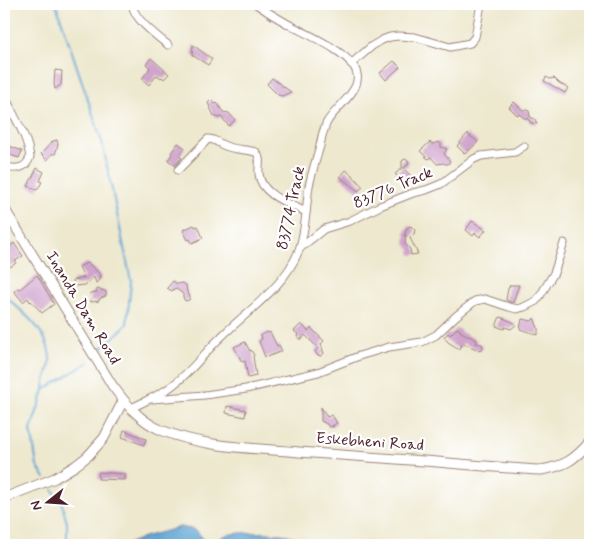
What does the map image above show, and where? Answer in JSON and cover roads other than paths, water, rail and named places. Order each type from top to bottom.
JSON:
[{"type":"street","points":[[133,4],[133,10],[144,24],[168,46]]},
{"type":"street","points":[[256,4],[287,24],[326,44],[351,64],[372,46],[390,37],[415,37],[450,47],[470,43],[475,37],[481,4]]},
{"type":"street","name":"83774 Track","points":[[130,409],[172,386],[185,376],[221,337],[276,286],[294,262],[306,222],[312,171],[326,124],[353,91],[357,82],[357,74],[351,64]]},
{"type":"street","points":[[4,92],[19,124],[30,157],[28,163],[21,168],[4,167]]},
{"type":"street","points":[[178,170],[208,139],[234,149],[256,152],[259,157],[259,176],[266,189],[288,204],[306,212]]},
{"type":"street","name":"83776 Track","points":[[299,248],[324,229],[350,221],[380,206],[413,193],[442,184],[474,159],[481,156],[516,152],[524,146]]},
{"type":"street","name":"Inanda Dam Road","points":[[4,208],[112,385],[130,409],[143,419]]},
{"type":"street","points":[[149,399],[205,395],[246,389],[318,372],[389,347],[422,342],[436,335],[469,304],[481,299],[492,300],[517,309],[524,307],[540,296],[554,273],[564,243]]},
{"type":"street","points":[[4,498],[55,478],[88,456],[104,438],[123,401]]},
{"type":"street","name":"Eskebheni Road","points":[[143,419],[160,429],[180,436],[228,445],[368,458],[541,470],[565,464],[579,455],[590,442]]},
{"type":"water","points":[[180,527],[196,530],[207,544],[214,543],[221,537],[229,534],[257,533],[285,535],[312,545],[125,545],[144,537]]},
{"type":"waterway","points":[[56,4],[102,142],[131,281],[127,324],[100,350]]},
{"type":"waterway","points":[[4,295],[35,324],[46,342],[50,363],[44,389]]},
{"type":"waterway","points":[[45,478],[37,466],[31,430],[44,390],[89,362]]},
{"type":"waterway","points":[[53,490],[62,504],[67,523],[67,545]]}]
